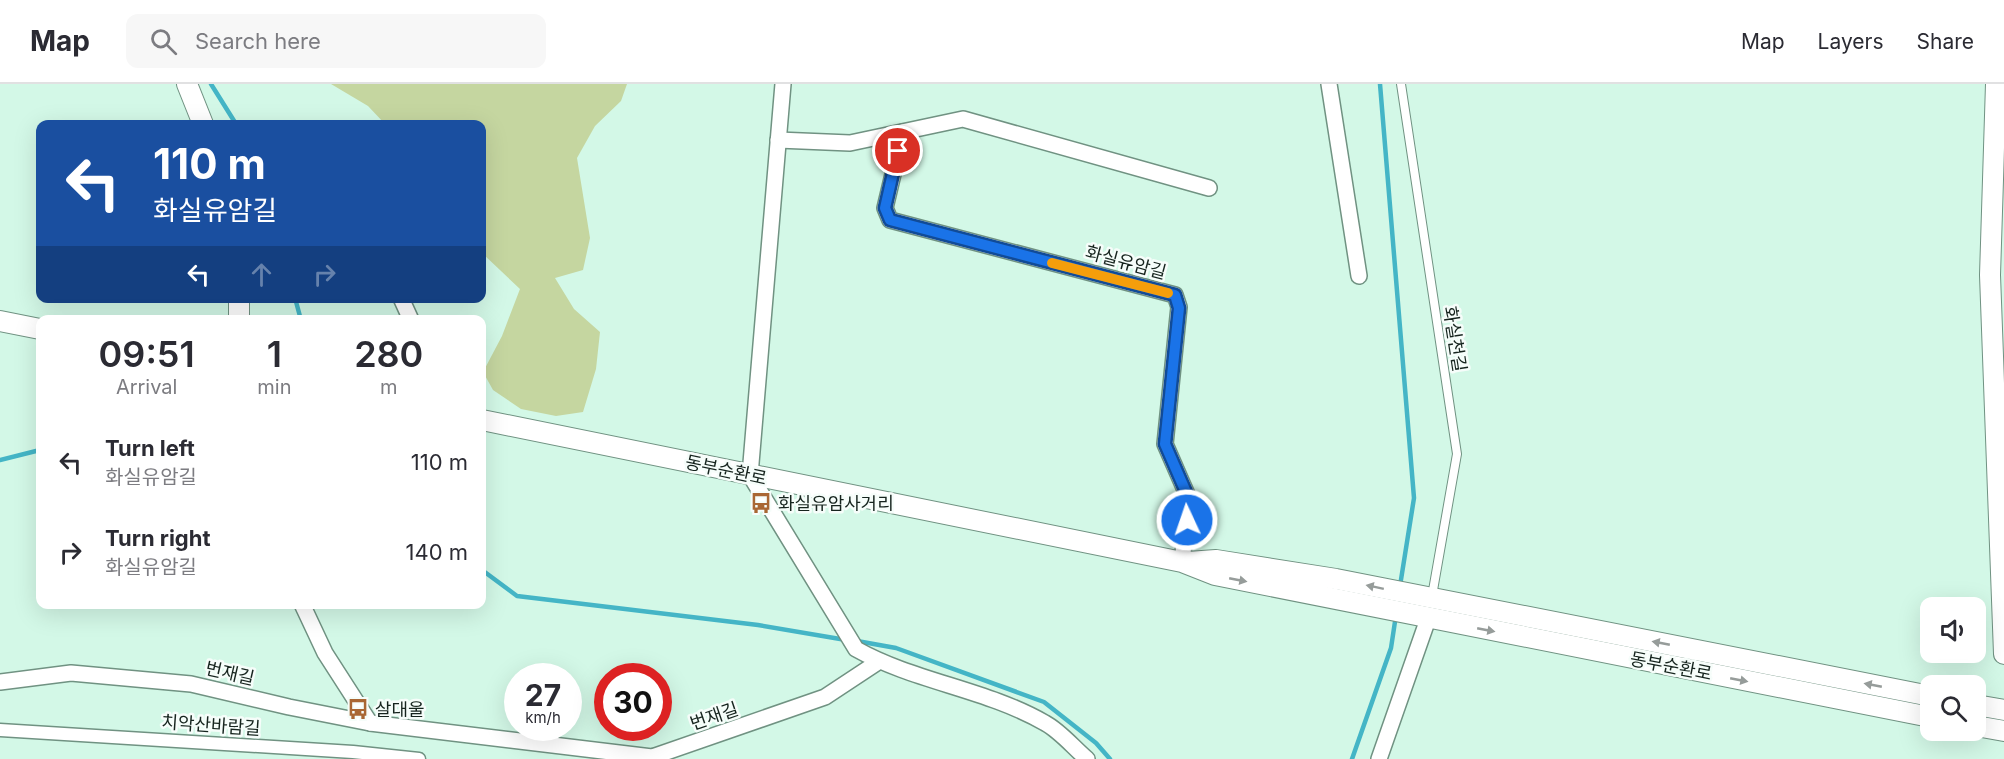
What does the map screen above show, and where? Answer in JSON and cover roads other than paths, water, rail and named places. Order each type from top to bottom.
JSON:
[{"type":"street","points":[[187,84],[201,120]]},
{"type":"street","points":[[783,84],[750,475],[856,650],[878,662],[994,700],[1046,723],[1086,759]]},
{"type":"street","points":[[1329,84],[1359,276]]},
{"type":"street","points":[[1996,84],[1990,274],[2004,654]]},
{"type":"street","points":[[778,140],[850,143],[963,119],[1209,188]]},
{"type":"street","name":"화실유암길","points":[[903,132],[885,208],[890,220],[1175,295],[1179,308],[1165,444],[1189,499],[1182,562]]},
{"type":"street","points":[[0,321],[36,328]]},
{"type":"street","name":"동부순환로","points":[[486,421],[1182,562],[1215,576],[1920,715]]},
{"type":"street","name":"동부순환로","points":[[1182,562],[1216,560],[1336,579],[1920,694]]},
{"type":"street","points":[[1379,759],[1420,617],[1423,597]]},
{"type":"street","points":[[304,609],[325,652],[370,723]]},
{"type":"street","name":"번재길","points":[[0,682],[71,673],[191,684],[370,723],[652,757],[825,697],[878,662]]},
{"type":"street","points":[[1986,707],[2004,710]]},
{"type":"street","points":[[1986,728],[2004,731]]},
{"type":"street","name":"치악산바람길","points":[[0,730],[353,752],[419,759]]},
{"type":"lane","name":"화실천길","points":[[1401,84],[1457,454],[1423,597]]},
{"type":"waterway","points":[[211,84],[234,120]]},
{"type":"waterway","points":[[1380,84],[1414,498],[1400,586]]},
{"type":"waterway","points":[[296,303],[300,315]]},
{"type":"waterway","points":[[0,460],[36,451]]},
{"type":"waterway","points":[[486,573],[517,596],[758,625],[846,640]]},
{"type":"waterway","points":[[1352,759],[1391,648],[1396,615]]},
{"type":"waterway","points":[[857,641],[896,648],[1044,702],[1096,743],[1110,759]]},
{"type":"place","name":"화실유암사거리","points":[[761,503]]},
{"type":"place","name":"살대울","points":[[358,709]]}]
